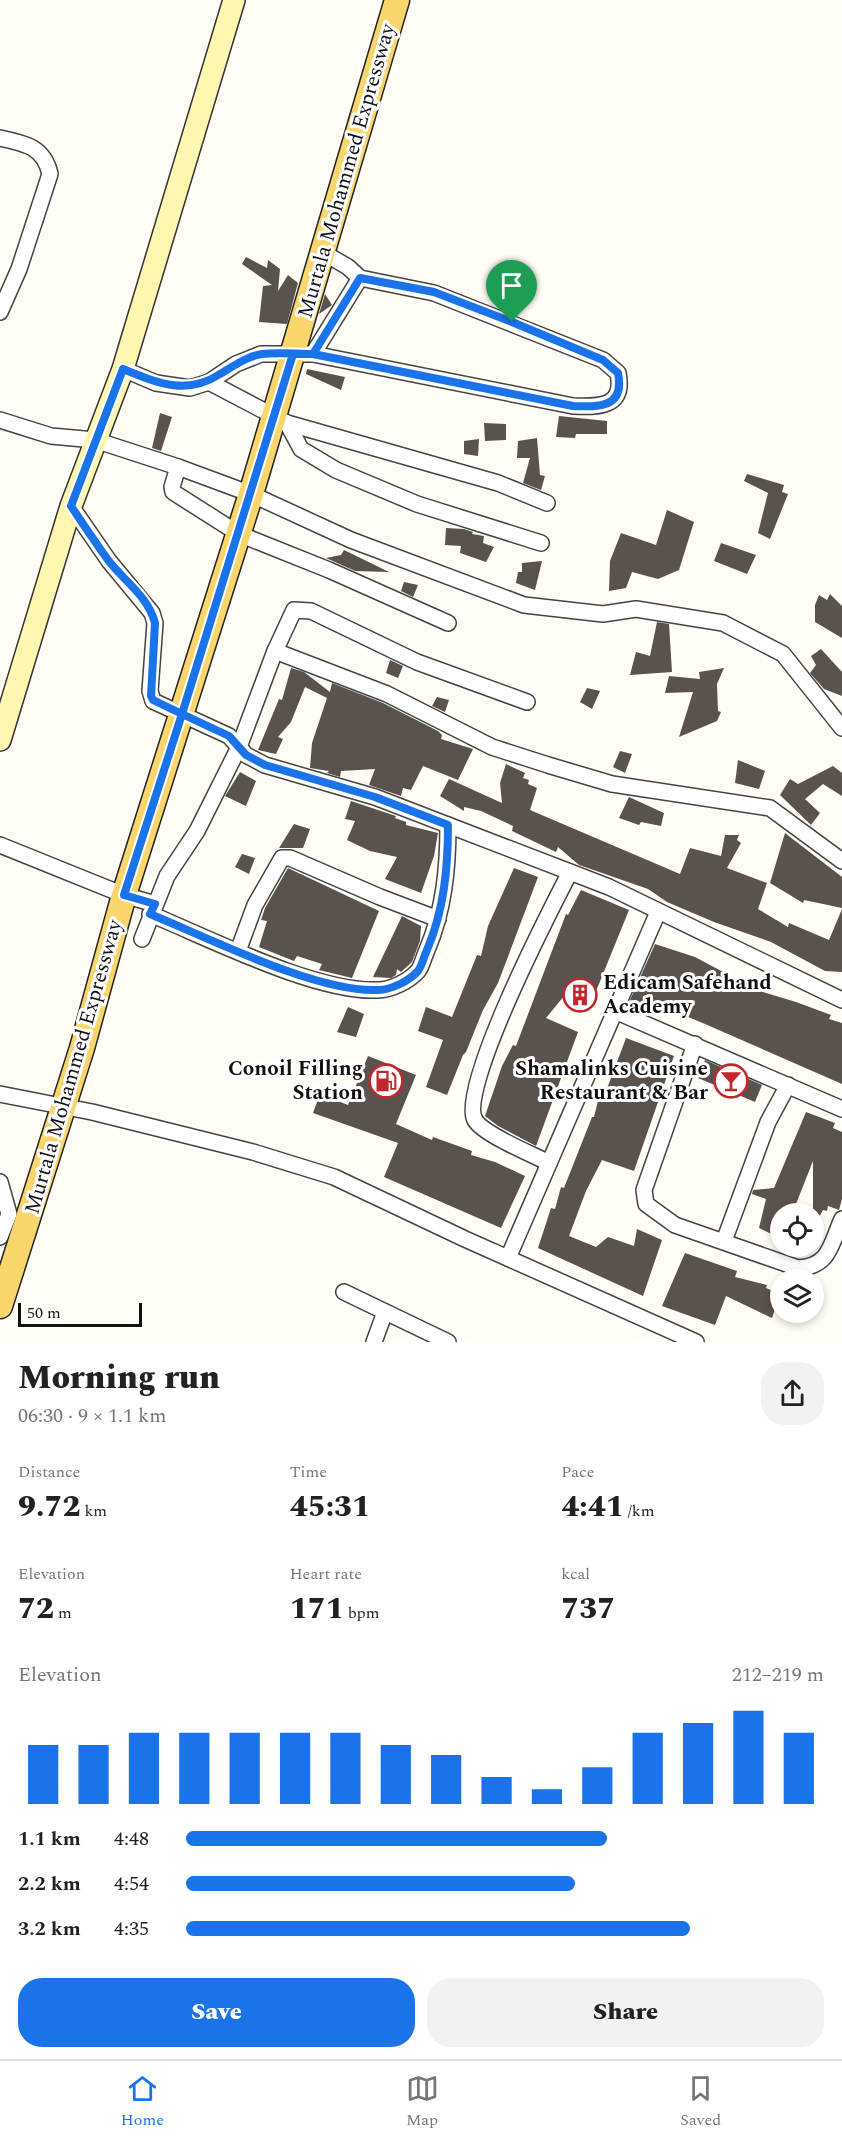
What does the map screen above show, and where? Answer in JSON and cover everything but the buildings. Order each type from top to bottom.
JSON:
[{"type":"main road","points":[[0,740],[71,506],[123,369],[234,0]]},
{"type":"main road","name":"Murtala Mohammed Expressway","points":[[0,1306],[64,1106],[124,895],[251,494],[281,419],[303,354],[324,253],[397,0]]},
{"type":"street","points":[[0,138],[38,150],[47,160],[50,174],[19,269],[0,312]]},
{"type":"street","points":[[123,369],[156,382],[190,387],[209,382],[236,364],[261,354],[303,354],[573,406],[596,407],[612,401],[619,393],[618,373],[603,360],[434,292],[360,278],[348,267],[324,253]]},
{"type":"street","points":[[303,354],[360,278]]},
{"type":"street","points":[[209,382],[281,419],[498,483],[547,503]]},
{"type":"street","points":[[281,419],[301,448],[336,470],[417,504],[541,543]]},
{"type":"street","points":[[0,420],[51,435],[95,440],[178,467],[251,494],[351,540],[524,605],[603,614],[636,609],[723,622],[783,654],[842,728]]},
{"type":"street","points":[[178,467],[172,487],[173,492],[239,534],[448,623]]},
{"type":"street","points":[[71,506],[109,561],[146,602],[152,613],[155,623],[151,696],[153,700],[229,736],[246,755],[265,765],[375,797],[570,872],[842,1000]]},
{"type":"street","points":[[142,939],[167,876],[197,831],[239,747],[275,651],[294,610],[305,610],[417,662],[527,702]]},
{"type":"street","points":[[275,651],[387,694],[492,747],[548,765],[612,784],[770,808],[842,861]]},
{"type":"street","points":[[0,845],[124,895],[238,951],[310,978],[360,990],[381,990],[395,987],[418,970],[438,918],[448,860],[448,825]]},
{"type":"street","points":[[238,951],[255,905],[282,858],[290,858],[380,897],[438,918]]},
{"type":"street","points":[[549,1163],[479,1126],[471,1110],[482,1066],[534,941],[570,872]]},
{"type":"street","points":[[508,1258],[658,912]]},
{"type":"street","points":[[615,1011],[842,1109]]},
{"type":"street","points":[[695,1044],[644,1190],[646,1204],[675,1225],[798,1268],[812,1267],[824,1261],[842,1218]]},
{"type":"street","points":[[724,1241],[768,1122],[788,1085]]},
{"type":"street","points":[[0,1094],[64,1106],[253,1152],[334,1177],[696,1342]]},
{"type":"street","points":[[0,1182],[9,1214],[0,1237]]},
{"type":"street","points":[[344,1292],[448,1342]]},
{"type":"street","points":[[374,1342],[385,1312]]},
{"type":"place","name":"Edicam Safehand Academy","points":[[580,995]]},
{"type":"place","name":"Conoil Filling Station","points":[[386,1081]]},
{"type":"place","name":"Shamalinks Cuisine Restaurant & Bar","points":[[731,1081]]},
{"type":"route","points":[[512,322],[434,292],[360,278],[313,354],[297,354],[261,354],[236,364],[209,382],[190,387],[156,382],[123,369],[71,506],[109,561],[146,602],[152,613],[155,623],[151,696],[153,700],[182,714],[124,895],[155,904],[150,914],[310,978],[360,990],[395,987],[418,970],[434,934],[442,902],[448,860],[448,825],[375,797],[265,765],[246,755],[229,736],[182,714],[213,617],[275,415],[293,354],[297,354],[313,354],[573,406],[596,407],[612,401],[619,393],[618,373],[603,360],[512,322]]}]
